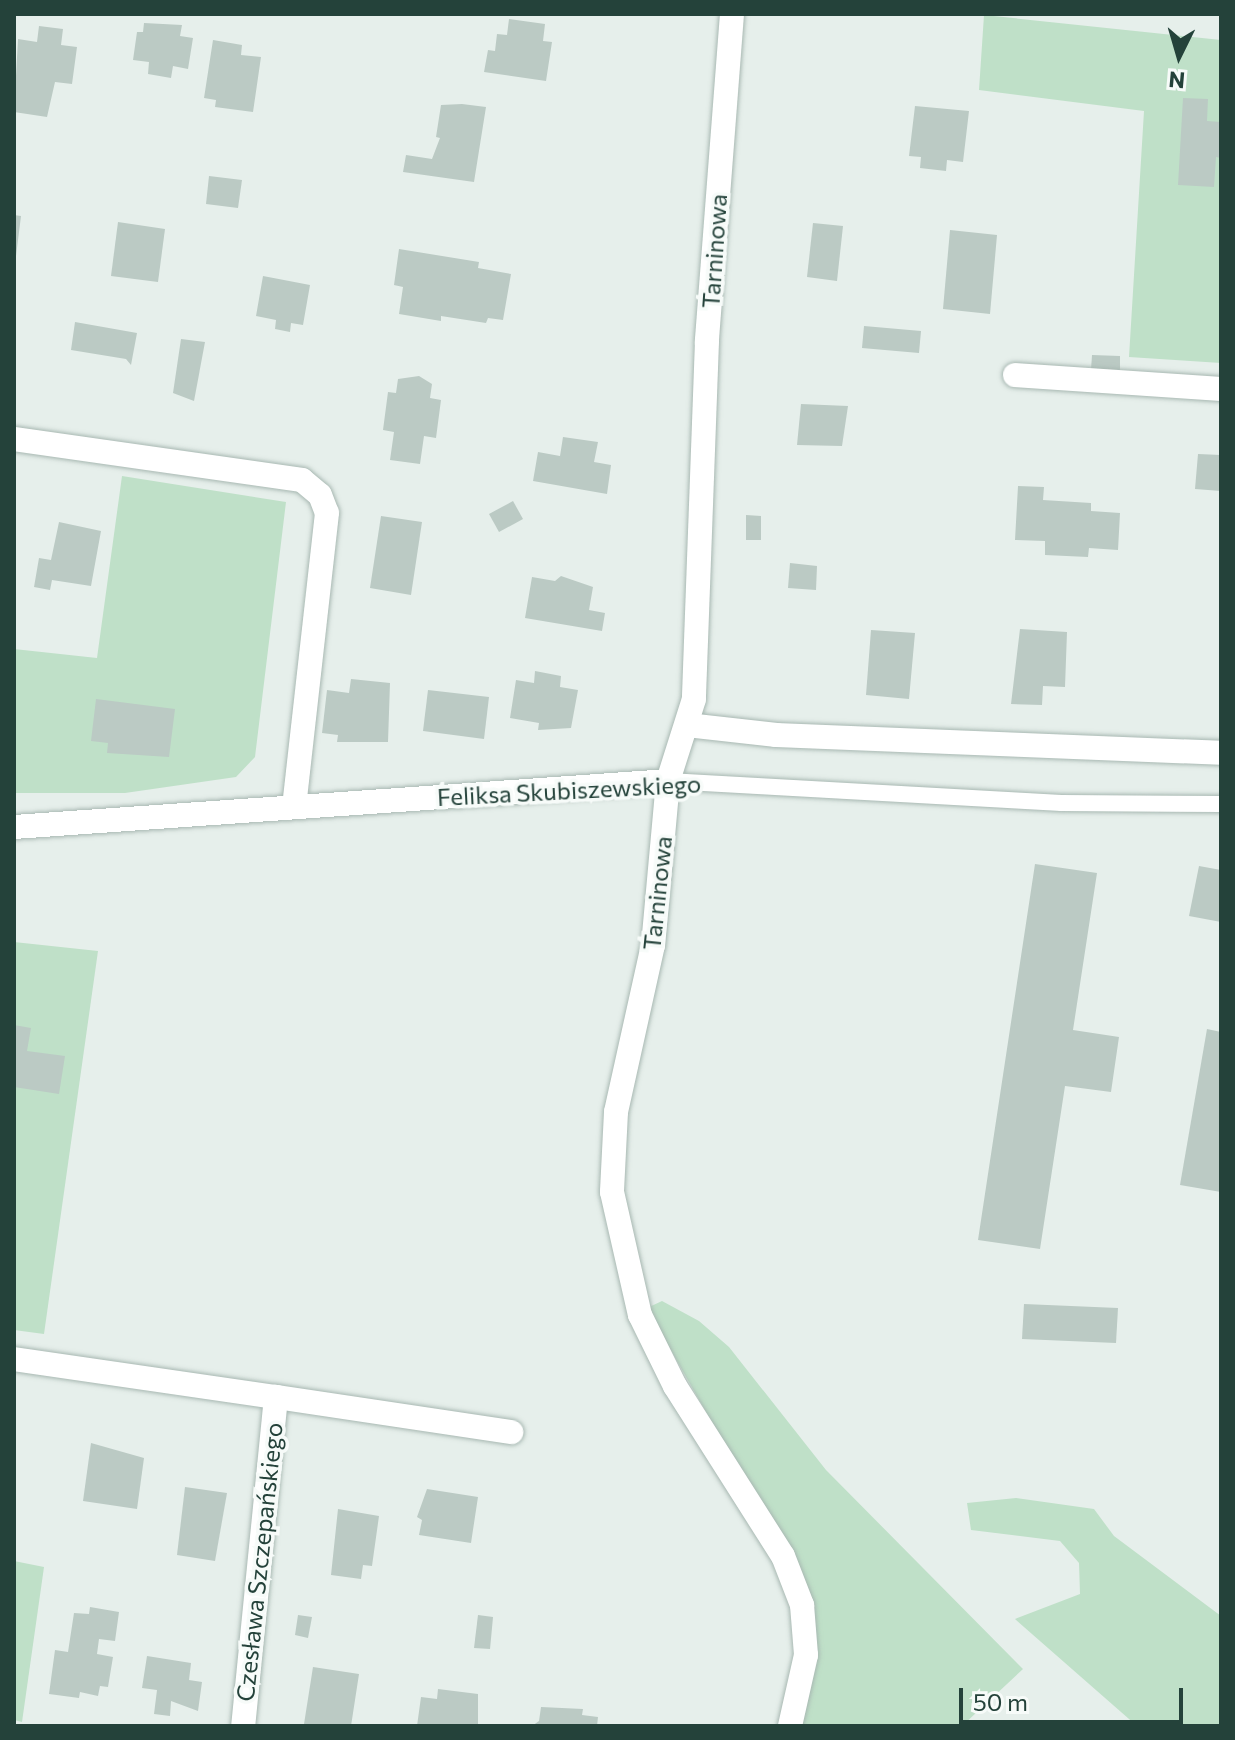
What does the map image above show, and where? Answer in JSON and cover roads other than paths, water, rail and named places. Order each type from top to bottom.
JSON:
[{"type":"street","name":"Tarninowa","points":[[732,14],[707,341],[694,699],[668,781],[653,945],[616,1112],[612,1192],[640,1315],[675,1386],[783,1556],[802,1605],[806,1655],[790,1726]]},
{"type":"street","points":[[1015,375],[1221,389]]},
{"type":"street","points":[[14,439],[302,480],[320,495],[327,513],[294,806]]},
{"type":"street","points":[[687,725],[776,735],[1221,753]]},
{"type":"street","name":"Feliksa Skubiszewskiego","points":[[14,827],[668,781]]},
{"type":"street","name":"Czesława Szczepańskiego","points":[[14,1359],[511,1432]]},
{"type":"street","name":"Czesława Szczepańskiego","points":[[243,1726],[276,1397]]},
{"type":"lane","name":"Feliksa Skubiszewskiego","points":[[668,781],[1061,803],[1221,804]]}]
